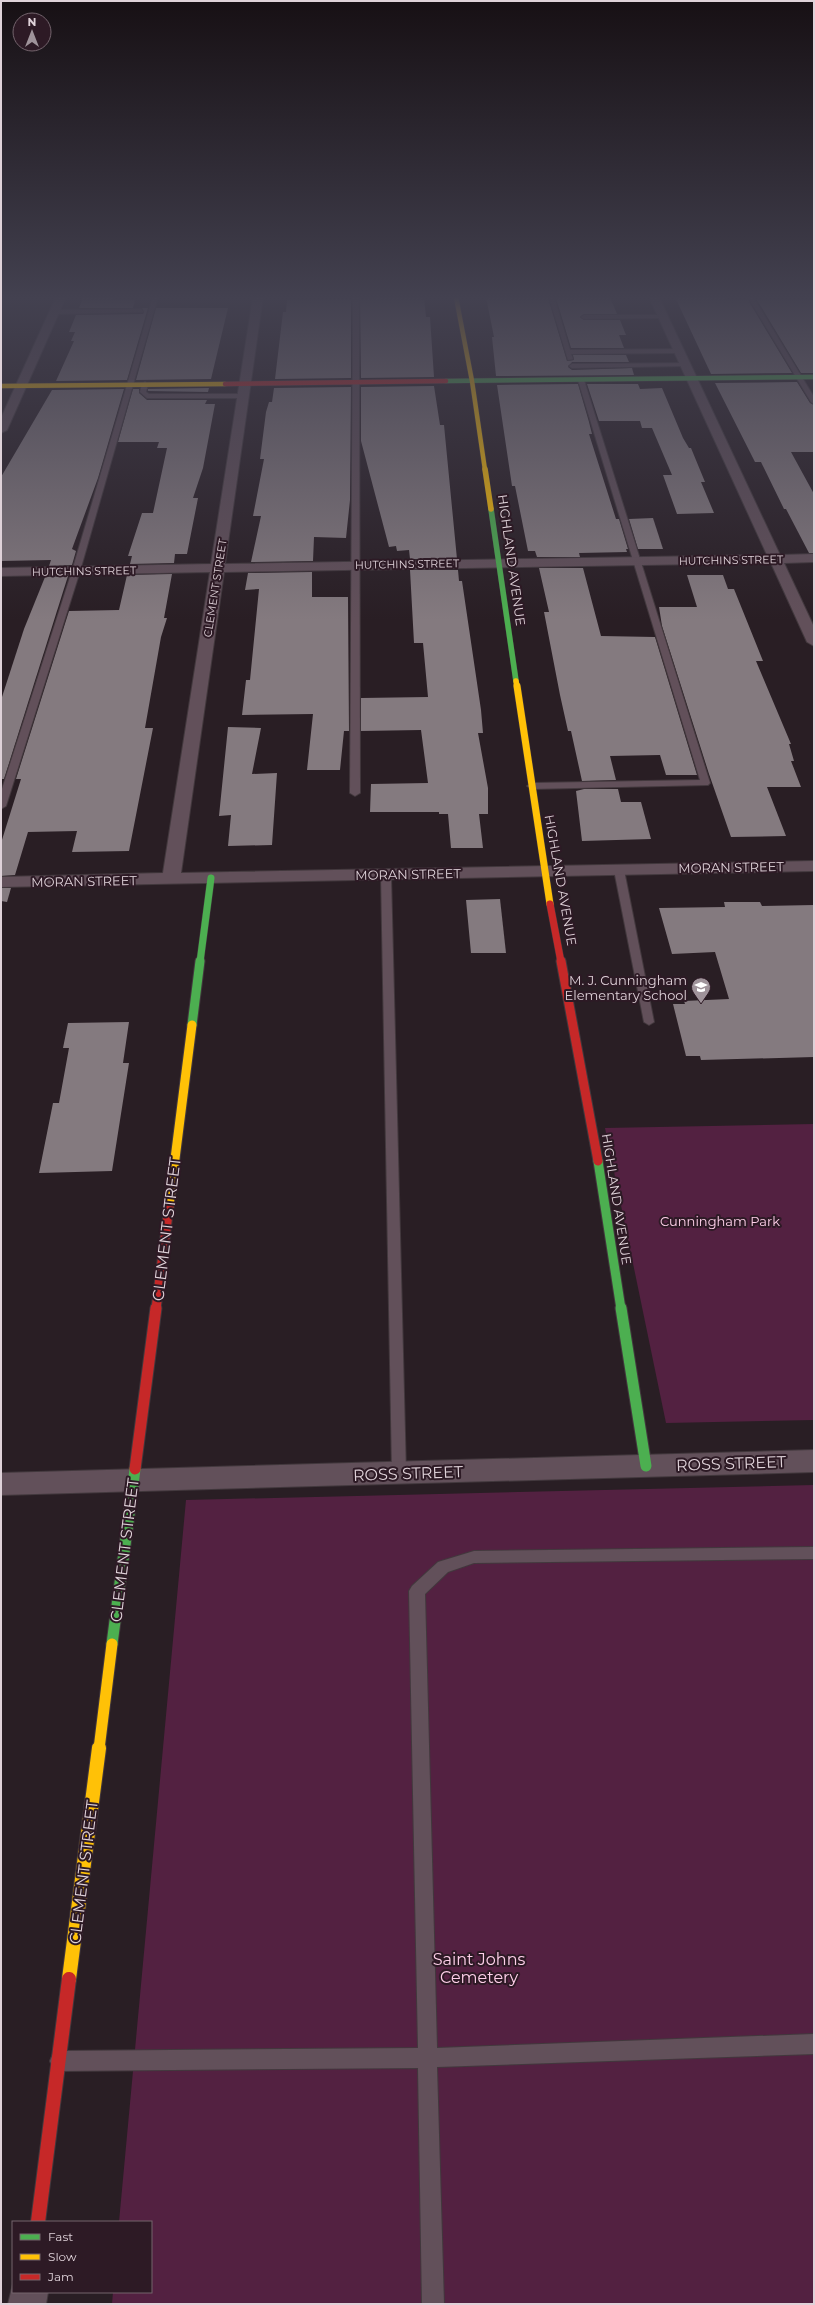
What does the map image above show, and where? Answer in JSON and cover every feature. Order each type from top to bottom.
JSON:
[{"type":"street","points":[[1,430],[12,405]]},
{"type":"street","name":"CLEMENT STREET","points":[[171,879],[243,405]]},
{"type":"street","name":"HIGHLAND AVENUE","points":[[475,405],[544,872],[588,1100],[646,1466]]},
{"type":"street","points":[[704,405],[814,642]]},
{"type":"street","name":"HUTCHINS STREET","points":[[1,572],[814,558]]},
{"type":"street","name":"MORAN STREET","points":[[1,882],[814,866]]},
{"type":"street","name":"CLEMENT STREET","points":[[38,2221],[211,878]]},
{"type":"street","name":"ROSS STREET","points":[[1,1484],[814,1461]]},
{"type":"street","points":[[27,2304],[29,2293]]},
{"type":"lane","points":[[1,806],[76,571],[125,405]]},
{"type":"lane","points":[[355,793],[357,405]]},
{"type":"lane","points":[[532,786],[705,783],[587,405]]},
{"type":"lane","points":[[619,870],[649,1022]]},
{"type":"lane","points":[[386,875],[399,1473]]},
{"type":"lane","points":[[433,2304],[426,2058],[417,1591],[443,1567],[474,1557],[814,1553]]},
{"type":"lane","points":[[59,2061],[426,2058],[814,2044]]},
{"type":"green space","name":"Cunningham Park","points":[[814,1124],[814,1420],[666,1423],[605,1128]]},
{"type":"green space","name":"Saint Johns Cemetery","points":[[814,1485],[814,2304],[112,2304],[113,2293],[152,2293],[152,2221],[119,2221],[186,1500]]},
{"type":"building","points":[[43,405],[119,405],[98,478],[72,549],[76,551],[72,565],[49,566],[51,560],[1,561],[1,477]]},
{"type":"building","points":[[129,405],[215,405],[203,468],[193,498],[198,498],[187,554],[175,554],[174,563],[130,564],[132,556],[128,556],[142,513],[153,513],[167,448],[157,448],[159,442],[118,442]]},
{"type":"building","points":[[268,405],[351,405],[350,500],[346,538],[314,537],[313,561],[251,562],[261,516],[253,516],[264,459],[260,459]]},
{"type":"building","points":[[361,405],[437,405],[440,425],[444,425],[457,559],[410,559],[409,550],[397,551],[396,546],[389,547],[361,441]]},
{"type":"building","points":[[500,405],[584,405],[592,434],[589,434],[616,519],[619,519],[628,549],[626,549],[627,552],[579,553],[580,557],[537,557],[535,551],[528,551],[515,486],[512,486]]},
{"type":"building","points":[[594,405],[669,405],[683,438],[689,448],[691,448],[705,482],[701,482],[714,513],[677,514],[663,475],[672,475],[652,428],[642,428],[640,421],[599,421]]},
{"type":"building","points":[[726,405],[814,405],[814,452],[791,452],[814,494],[814,553],[809,553],[786,509],[784,509],[761,462],[755,462]]},
{"type":"building","points":[[653,518],[663,549],[638,549],[629,519]]},
{"type":"building","points":[[539,568],[583,568],[601,636],[655,637],[697,775],[666,775],[660,755],[610,756],[616,780],[582,781],[571,731],[568,731],[560,695],[544,612],[549,612]]},
{"type":"building","points":[[410,570],[458,570],[459,581],[462,581],[481,710],[483,733],[478,733],[488,788],[488,814],[479,814],[483,848],[451,848],[448,814],[439,814],[439,812],[370,812],[371,784],[428,783],[421,730],[361,731],[361,698],[428,697],[423,643],[414,643]]},
{"type":"building","points":[[312,572],[312,597],[348,597],[349,731],[344,731],[340,770],[307,770],[313,714],[242,715],[246,680],[250,680],[259,589],[245,590],[248,573]]},
{"type":"building","points":[[172,574],[164,618],[167,618],[161,637],[145,728],[153,728],[129,851],[72,852],[77,831],[28,832],[15,875],[1,876],[1,843],[21,779],[16,779],[69,611],[119,610],[127,575]]},
{"type":"building","points":[[687,575],[723,575],[728,589],[734,589],[763,661],[756,661],[791,744],[789,744],[794,761],[791,761],[801,787],[767,787],[786,836],[731,837],[709,774],[662,626],[659,607],[697,607]]},
{"type":"building","points":[[68,576],[4,779],[1,779],[1,700],[24,629],[45,577]]},
{"type":"building","points":[[228,727],[261,728],[252,774],[277,773],[272,845],[228,846],[231,815],[219,816]]},
{"type":"building","points":[[584,789],[618,789],[621,802],[641,802],[651,839],[582,841],[576,791]]},
{"type":"building","points":[[1,888],[11,888],[7,902],[1,901]]},
{"type":"building","points":[[500,899],[506,953],[471,953],[466,900]]},
{"type":"building","points":[[724,902],[760,902],[762,906],[814,905],[814,1057],[701,1060],[700,1056],[686,1056],[673,1004],[685,1004],[684,1001],[729,999],[715,952],[672,954],[659,908],[725,907]]},
{"type":"building","points":[[129,1022],[123,1063],[129,1063],[112,1171],[39,1173],[53,1103],[59,1103],[69,1048],[63,1048],[68,1023]]},
{"type":"traffic: fast","points":[[491,509],[516,681]]},
{"type":"traffic: fast","points":[[192,1025],[211,878]]},
{"type":"traffic: fast","points":[[598,1161],[646,1466]]},
{"type":"traffic: fast","points":[[112,1644],[135,1469]]},
{"type":"traffic: slow","points":[[475,405],[491,509]]},
{"type":"traffic: slow","points":[[516,681],[550,904]]},
{"type":"traffic: slow","points":[[169,1206],[192,1025]]},
{"type":"traffic: slow","points":[[69,1979],[112,1644]]},
{"type":"traffic: jam","points":[[550,904],[598,1161]]},
{"type":"traffic: jam","points":[[135,1469],[169,1206]]},
{"type":"traffic: jam","points":[[38,2221],[69,1979]]},
{"type":"place","name":"M. J. Cunningham Elementary School","points":[[701,1004]]}]
